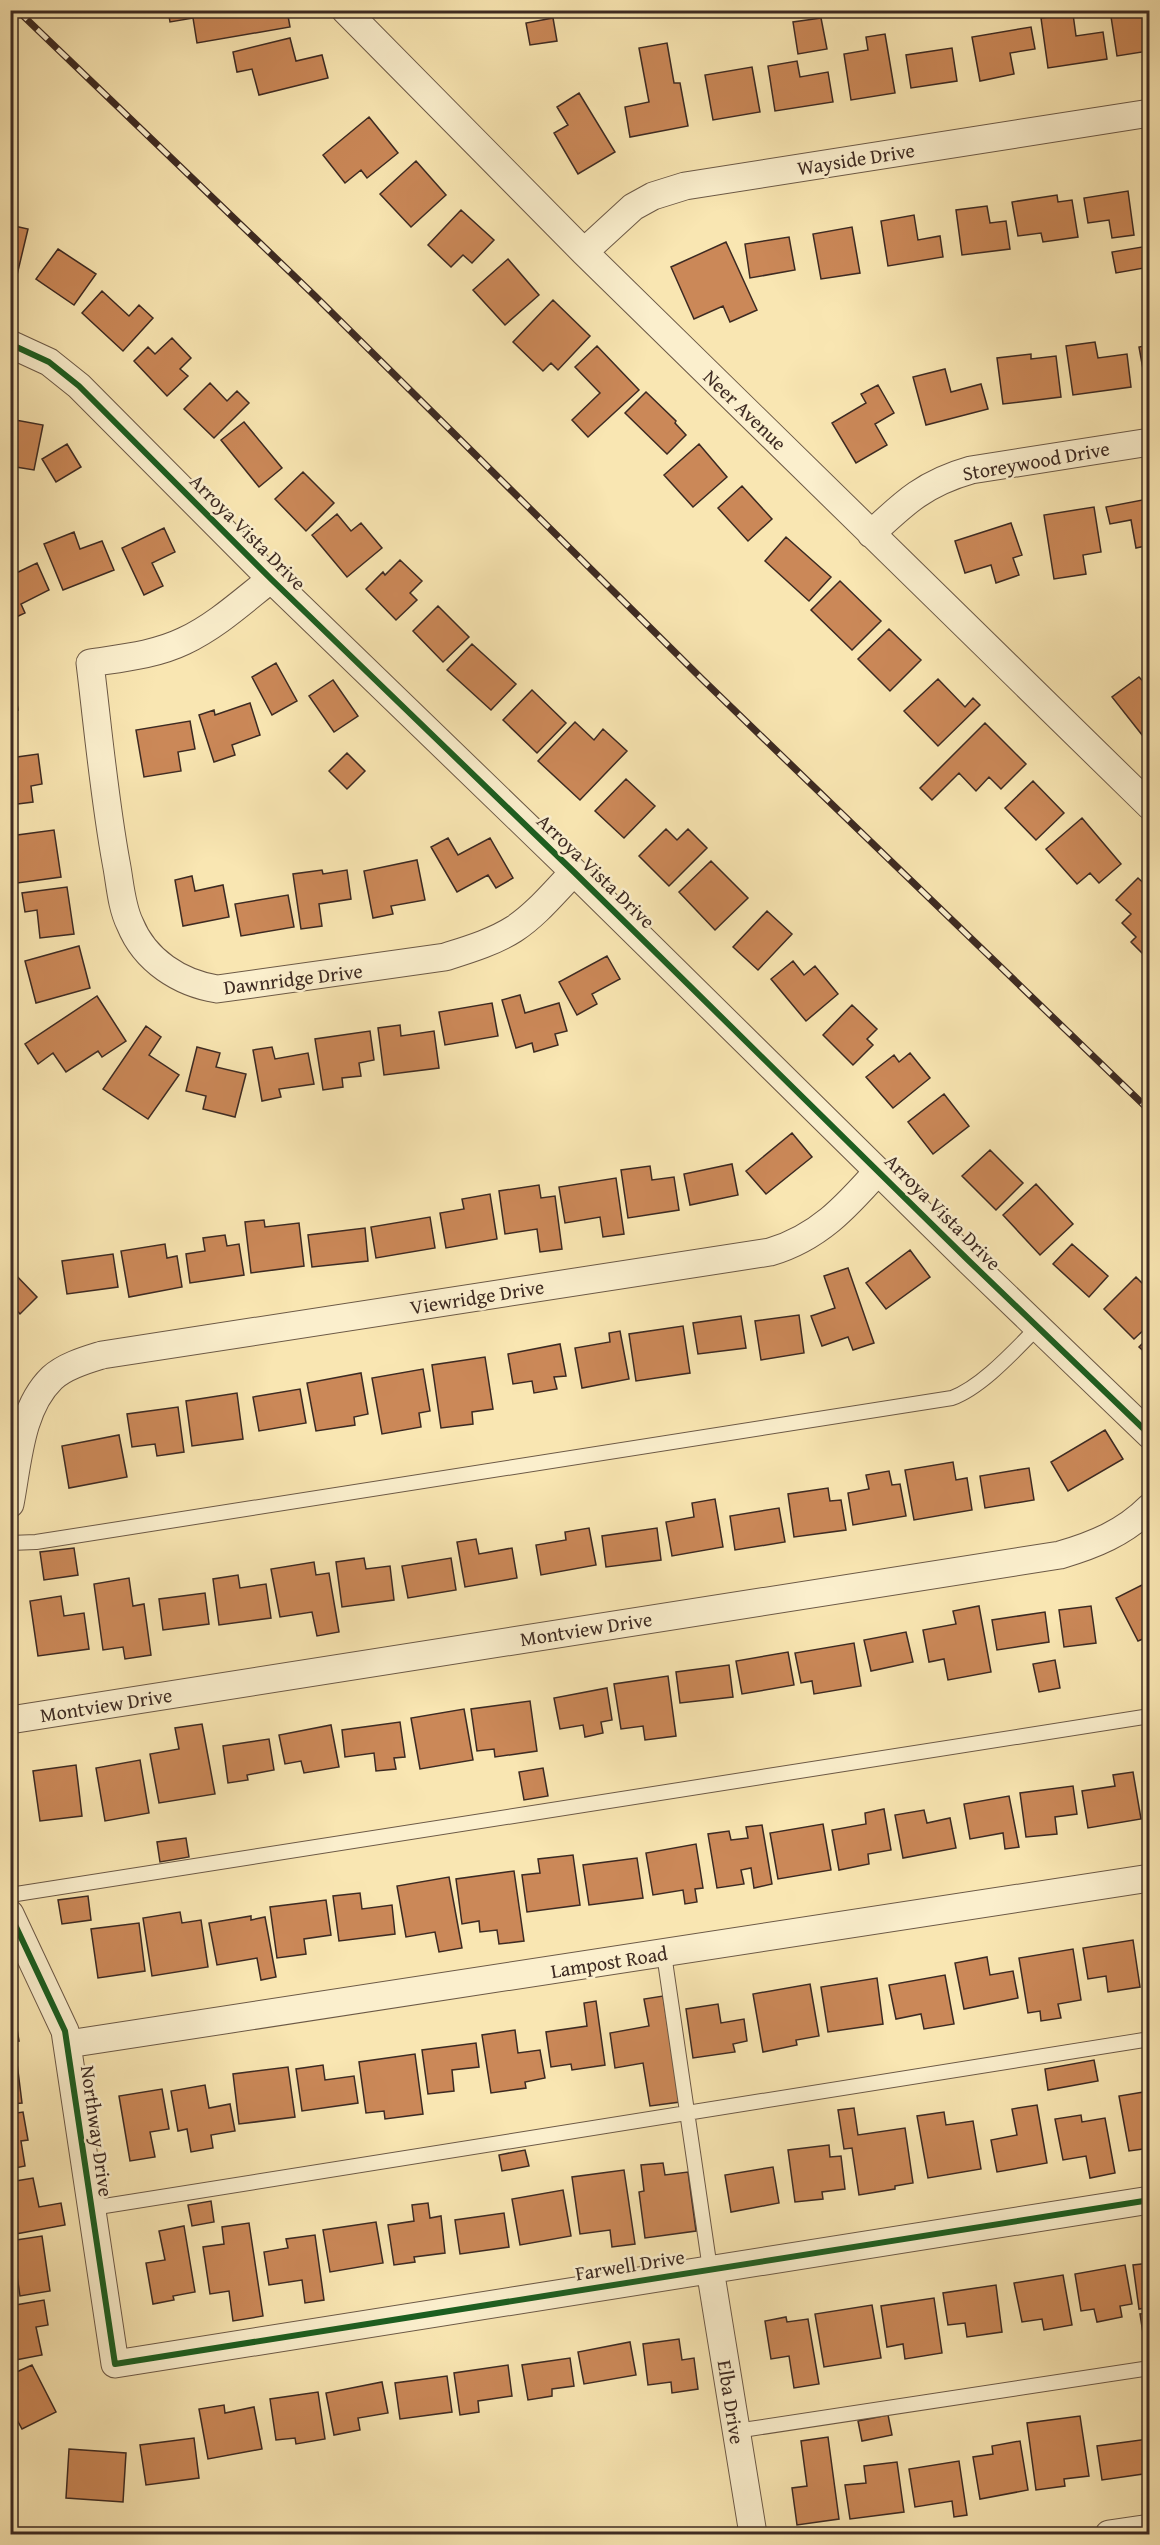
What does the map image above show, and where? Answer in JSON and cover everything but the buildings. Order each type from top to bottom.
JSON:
[{"type":"street","name":"Neer Avenue","points":[[345,10],[584,252],[1149,806]]},
{"type":"street","name":"Wayside Drive","points":[[584,252],[633,207],[652,196],[685,186],[1149,113]]},
{"type":"street","name":"Arroya Vista Drive","points":[[10,344],[50,362],[79,386],[271,579],[1149,1435]]},
{"type":"street","name":"Storeywood Drive","points":[[871,534],[909,498],[945,477],[971,470],[1149,442]]},
{"type":"street","name":"Dawnridge Drive","points":[[271,579],[216,623],[184,642],[149,654],[90,663],[109,822],[129,924],[150,953],[180,979],[199,987],[217,989],[445,957],[513,930],[538,909],[574,872]]},
{"type":"street","name":"Viewridge Drive","points":[[10,1504],[24,1431],[35,1402],[53,1378],[78,1363],[102,1355],[770,1252],[812,1235],[848,1205],[878,1171]]},
{"type":"street","name":"Montview Drive","points":[[10,1720],[1060,1555],[1092,1546],[1122,1531],[1149,1507]]},
{"type":"street","name":"Lampost Road","points":[[68,2044],[1149,1878]]},
{"type":"street","name":"Northway Drive","points":[[10,1914],[65,2031],[115,2364]]},
{"type":"street","name":"Farwell Drive","points":[[115,2364],[1149,2200]]},
{"type":"street","name":"Elba Drive","points":[[710,2269],[753,2535]]},
{"type":"street","points":[[1109,2535],[1149,2528]]},
{"type":"lane","points":[[10,1543],[48,1540],[952,1398],[978,1382],[1038,1327]]},
{"type":"lane","points":[[10,1895],[1149,1716]]},
{"type":"lane","points":[[664,1954],[710,2269]]},
{"type":"lane","points":[[92,2208],[1149,2039]]},
{"type":"lane","points":[[736,2431],[1149,2368]]},
{"type":"railway","points":[[17,10],[315,296],[702,679],[1150,1111]]},
{"type":"cycle path","points":[[10,344],[49,362],[79,386],[271,579],[1150,1435]]},
{"type":"cycle path","points":[[10,1914],[65,2031],[115,2364],[1150,2200]]}]
